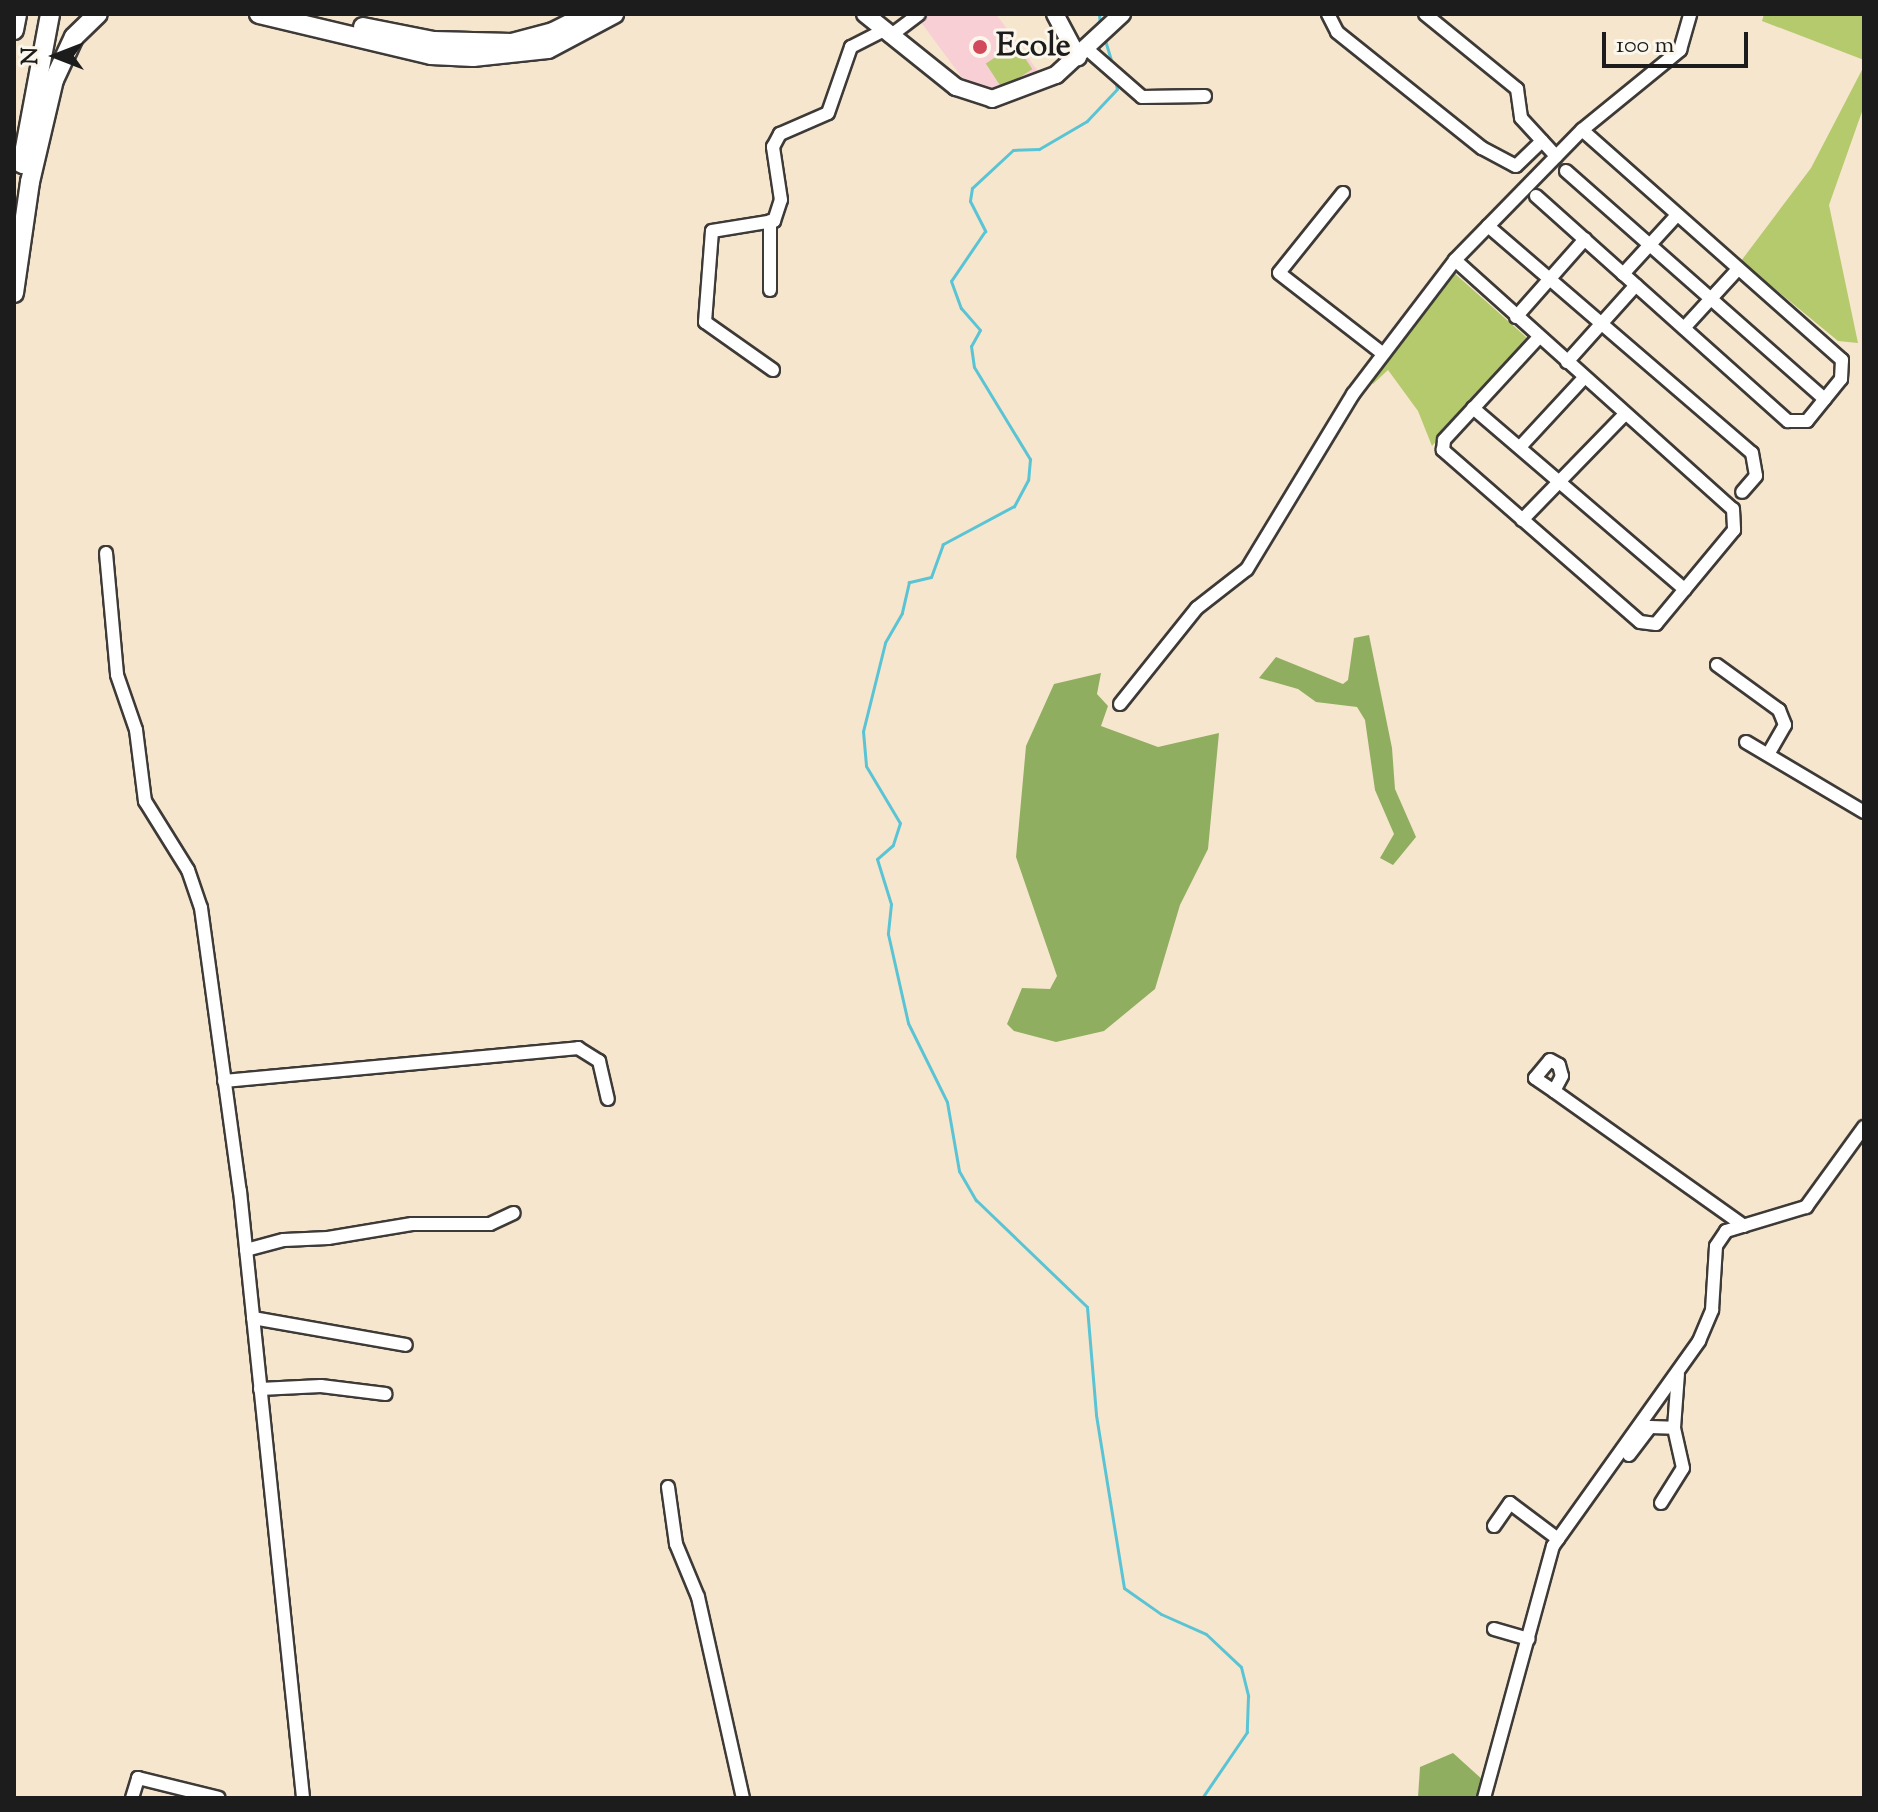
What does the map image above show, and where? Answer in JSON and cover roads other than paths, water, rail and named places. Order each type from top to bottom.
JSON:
[{"type":"highway","points":[[14,30],[17,14]]},
{"type":"highway","points":[[14,218],[50,14]]},
{"type":"highway","points":[[14,293],[30,182],[54,80],[74,37],[98,14]]},
{"type":"highway","points":[[259,14],[431,55],[473,57],[548,49],[614,14]]},
{"type":"highway","points":[[308,14],[471,44],[533,38],[589,14]]},
{"type":"main road","points":[[865,14],[956,87],[992,99],[1022,92],[1090,51],[1120,18]]},
{"type":"main road","points":[[1055,14],[1090,51]]},
{"type":"street","points":[[770,290],[770,221],[781,200],[773,165],[780,134],[828,113],[851,47],[887,33],[919,14]]},
{"type":"street","points":[[1328,14],[1330,26],[1482,148],[1516,166],[1542,141]]},
{"type":"street","points":[[1425,14],[1517,89],[1521,118],[1556,156]]},
{"type":"street","points":[[1120,704],[1197,608],[1247,569],[1382,353],[1455,260],[1582,130],[1680,50],[1688,15]]},
{"type":"street","points":[[1090,51],[1142,97],[1205,96]]},
{"type":"street","points":[[1536,196],[1792,423],[1807,421],[1844,376],[1842,360],[1582,130]]},
{"type":"street","points":[[1566,171],[1825,399]]},
{"type":"street","points":[[1343,193],[1279,273],[1382,353]]},
{"type":"street","points":[[1623,274],[1677,215]]},
{"type":"street","points":[[770,221],[712,231],[705,322],[773,370]]},
{"type":"street","points":[[1488,226],[1752,453],[1758,472],[1742,492]]},
{"type":"street","points":[[1516,317],[1585,239]]},
{"type":"street","points":[[1455,260],[1735,513],[1734,530],[1660,622],[1644,624],[1443,450],[1444,440],[1539,337]]},
{"type":"street","points":[[1684,328],[1738,269]]},
{"type":"street","points":[[1567,362],[1636,285]]},
{"type":"street","points":[[1520,447],[1584,378]]},
{"type":"street","points":[[1473,408],[1685,590]]},
{"type":"street","points":[[1522,520],[1625,414]]},
{"type":"street","points":[[106,553],[117,675],[136,730],[145,801],[188,870],[201,908],[246,1250],[303,1798]]},
{"type":"street","points":[[1717,665],[1779,710],[1785,725],[1768,754]]},
{"type":"street","points":[[1746,742],[1864,812]]},
{"type":"street","points":[[224,1081],[578,1048],[599,1061],[608,1099]]},
{"type":"street","points":[[1554,1091],[1744,1226]]},
{"type":"street","points":[[1484,1798],[1558,1539],[1678,1371],[1712,1310],[1716,1246],[1726,1231],[1806,1207],[1864,1127]]},
{"type":"street","points":[[246,1250],[284,1240],[328,1238],[412,1224],[490,1224],[514,1213]]},
{"type":"street","points":[[253,1318],[406,1345]]},
{"type":"street","points":[[1661,1503],[1683,1468],[1674,1428],[1678,1371]]},
{"type":"street","points":[[260,1389],[321,1386],[386,1394]]},
{"type":"street","points":[[1629,1455],[1650,1427],[1674,1428]]},
{"type":"street","points":[[668,1487],[676,1544],[698,1597],[743,1798]]},
{"type":"street","points":[[1494,1526],[1510,1503],[1558,1539]]},
{"type":"street","points":[[1494,1629],[1529,1639]]},
{"type":"street","points":[[132,1798],[138,1778],[219,1798]]},
{"type":"waterway","points":[[1099,14],[1100,26]]},
{"type":"waterway","points":[[1104,37],[1112,64]]},
{"type":"waterway","points":[[1115,79],[1117,89],[1087,121],[1039,149],[1013,150],[972,188],[970,201],[985,231],[951,281],[961,308],[980,330],[971,346],[974,367],[1030,459],[1028,480],[1014,506],[943,544],[931,577],[909,582],[902,613],[885,643],[863,731],[866,766],[900,823],[893,845],[877,859],[891,904],[888,934],[908,1023],[947,1102],[959,1171],[976,1200],[1087,1307],[1096,1415],[1124,1588],[1161,1614],[1206,1634],[1241,1667],[1248,1696],[1247,1732],[1202,1798]]},
{"type":"place","name":"Ecole","points":[[980,47]]}]
